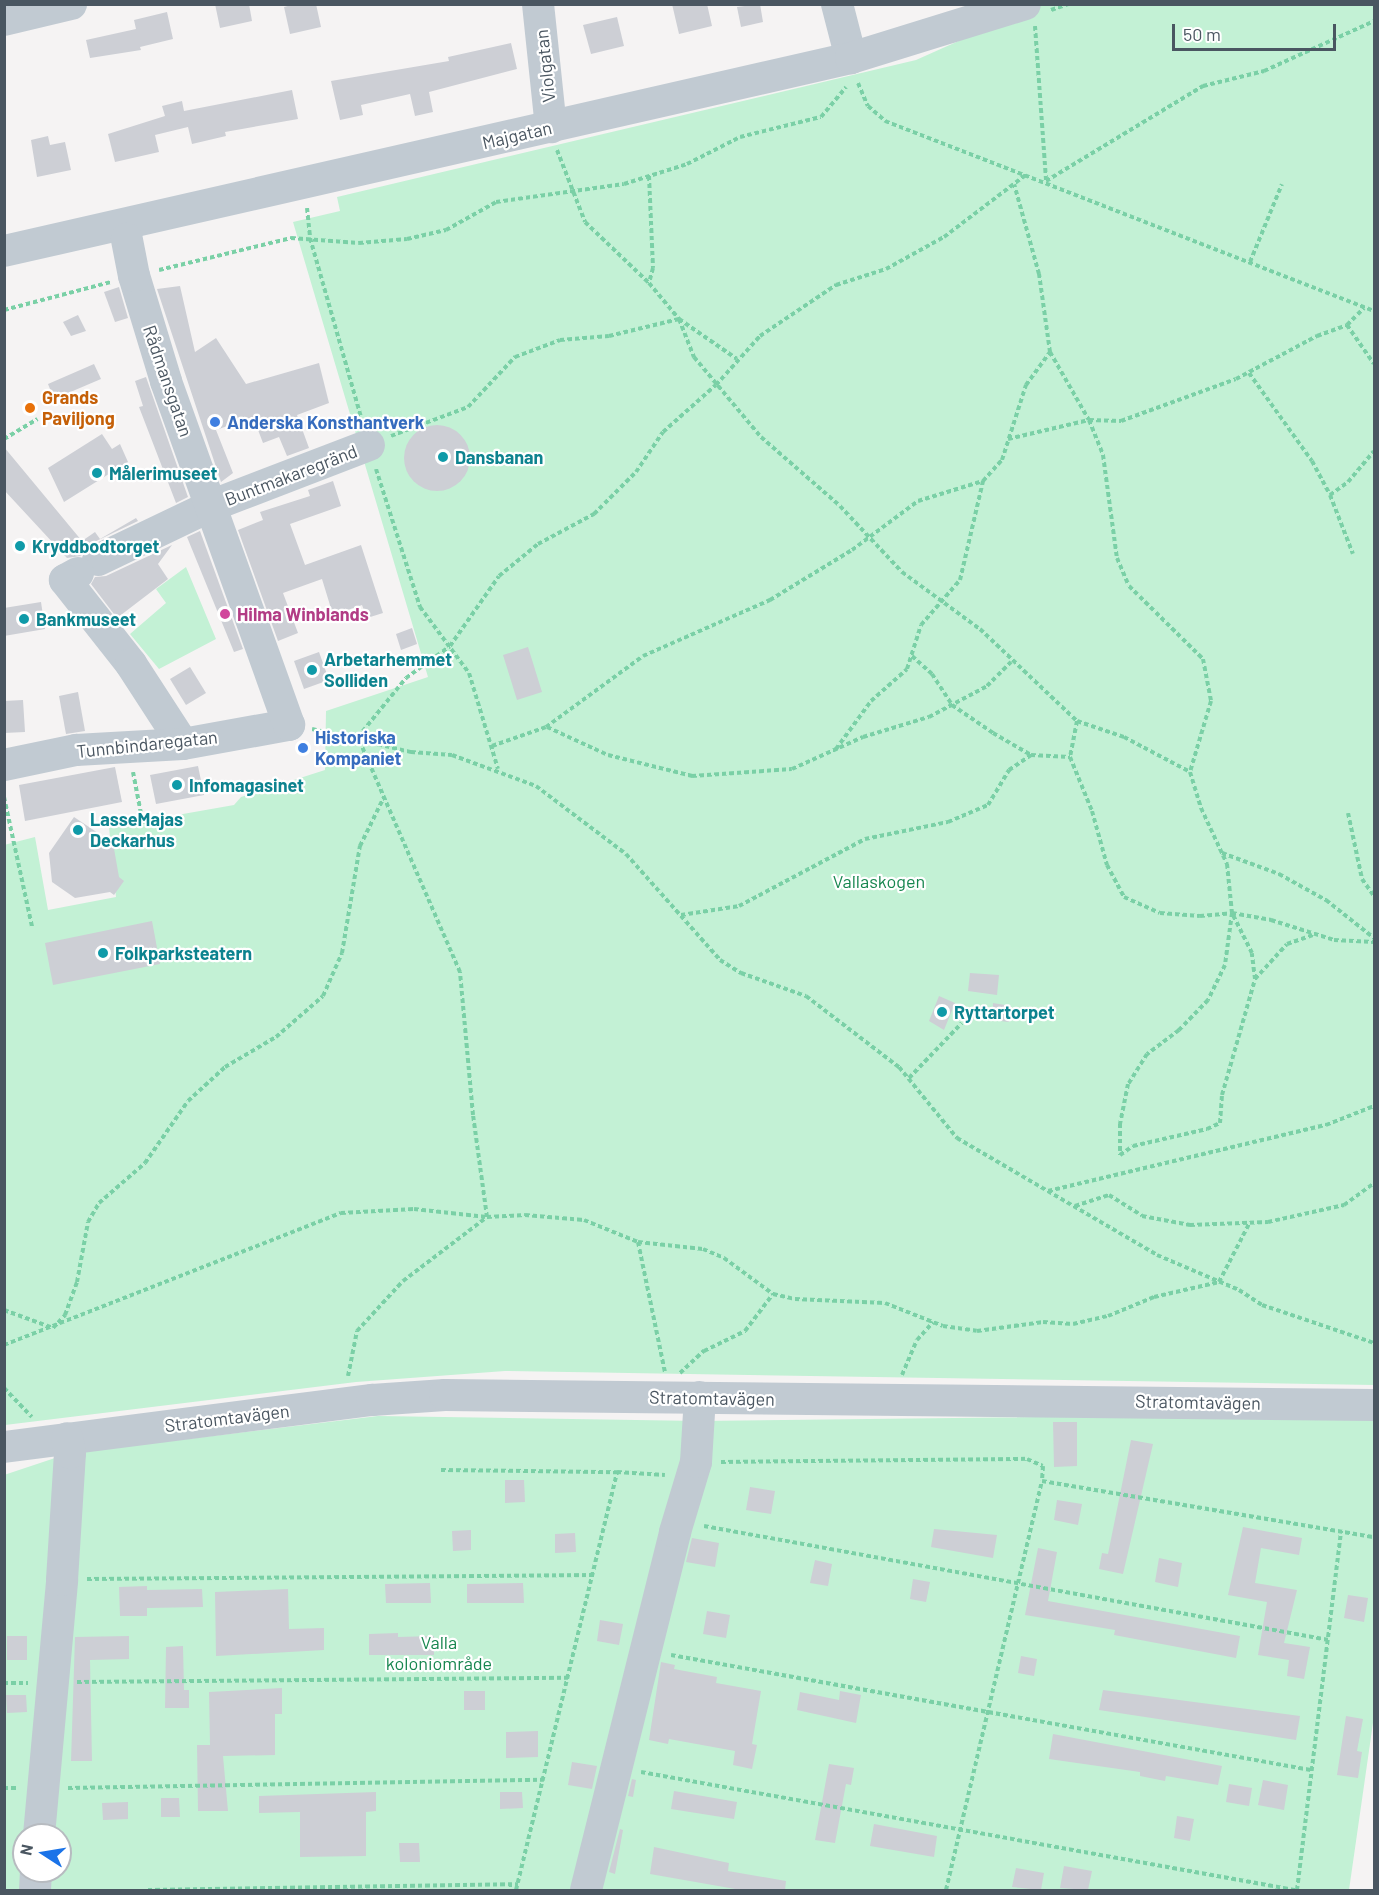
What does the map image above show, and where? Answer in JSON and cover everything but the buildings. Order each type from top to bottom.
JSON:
[{"type":"street","points":[[19,13],[71,4]]},
{"type":"street","name":"Violgatan","points":[[538,4],[553,135]]},
{"type":"street","points":[[837,4],[851,58]]},
{"type":"street","name":"Majgatan","points":[[4,250],[553,135],[1029,13]]},
{"type":"street","name":"Rådmansgatan","points":[[127,239],[134,276],[166,381],[213,505],[289,725]]},
{"type":"street","name":"Buntmakaregränd","points":[[183,744],[131,664],[80,571],[213,505],[369,445]]},
{"type":"street","name":"Tunnbindaregatan","points":[[4,765],[76,750],[183,744],[289,725]]},
{"type":"street","name":"Stratomtavägen","points":[[4,1447],[343,1403],[446,1395],[1374,1405]]},
{"type":"street","points":[[586,1890],[694,1470],[700,1397]]},
{"type":"street","points":[[40,1823],[63,1580],[70,1453],[60,1439]]},
{"type":"street","name":"Stratomtavägen","points":[[4,1461],[60,1439]]},
{"type":"path","points":[[1029,13],[1046,182]]},
{"type":"path","points":[[1046,182],[1203,86],[1264,71],[1374,21]]},
{"type":"path","points":[[310,238],[358,243],[407,239],[446,230],[496,202],[624,184],[687,164],[740,137],[821,117],[854,77],[868,106],[885,121],[1027,174],[1374,311]]},
{"type":"path","points":[[553,135],[571,191],[585,222],[649,283],[679,319],[737,359]]},
{"type":"path","points":[[358,737],[406,678],[450,646],[499,576],[538,544],[594,514],[636,472],[663,432],[716,385],[760,336],[836,285],[886,269],[944,237],[1027,174]]},
{"type":"path","points":[[649,176],[653,268],[649,283]]},
{"type":"path","points":[[1014,184],[1039,274],[1050,352],[1089,420],[1103,454],[1118,558],[1129,586],[1203,659],[1211,701],[1190,772],[1222,853],[1232,913],[1252,953],[1255,980],[1222,1095],[1220,1123],[1207,1129],[1132,1146],[1120,1155],[1120,1124],[1128,1083],[1147,1054],[1179,1030],[1208,1000],[1225,965],[1232,913]]},
{"type":"path","points":[[1250,262],[1282,184]]},
{"type":"path","points":[[306,199],[310,238],[369,445],[420,607],[469,674],[498,770]]},
{"type":"path","points":[[1007,439],[1089,420],[1121,420],[1249,372],[1347,325],[1364,307]]},
{"type":"path","points":[[369,445],[468,407],[515,357],[560,340],[609,336],[679,319]]},
{"type":"path","points":[[679,319],[694,357],[761,437],[840,506],[902,572],[980,629],[1011,662],[1050,692],[1077,721],[1124,737],[1190,772]]},
{"type":"path","points":[[1347,325],[1374,364]]},
{"type":"path","points":[[836,750],[871,701],[907,669],[921,625],[943,602],[960,579],[983,481],[1002,460],[1026,385],[1050,352]]},
{"type":"path","points":[[1249,372],[1312,461],[1330,495],[1353,554]]},
{"type":"path","points":[[4,438],[37,419]]},
{"type":"path","points":[[1330,495],[1348,482],[1374,451]]},
{"type":"path","points":[[492,746],[546,727],[643,656],[770,600],[918,501],[983,481]]},
{"type":"path","points":[[912,656],[932,674],[952,705],[1031,754],[1070,756]]},
{"type":"path","points":[[546,727],[608,755],[692,776],[792,769],[863,737],[929,717],[987,686],[1011,662]]},
{"type":"path","points":[[1077,721],[1070,756],[1092,811],[1107,865],[1124,897],[1160,913],[1200,916],[1232,913],[1271,920],[1334,940],[1374,940]]},
{"type":"path","points":[[289,725],[358,737],[411,752],[452,755],[498,770],[536,786],[626,854],[720,960],[741,973],[806,996],[909,1078],[957,1138],[1157,1255],[1219,1282],[1262,1305],[1374,1343]]},
{"type":"path","points":[[358,737],[460,972],[472,1115],[487,1217]]},
{"type":"path","points":[[128,747],[143,824]]},
{"type":"path","points":[[680,915],[739,906],[865,839],[948,822],[988,805],[1009,770],[1031,754]]},
{"type":"path","points":[[4,797],[32,927]]},
{"type":"path","points":[[52,1328],[64,1315],[76,1282],[88,1222],[99,1203],[145,1163],[188,1101],[225,1067],[276,1037],[324,996],[342,953],[360,846],[384,797]]},
{"type":"path","points":[[1348,813],[1362,879],[1374,896]]},
{"type":"path","points":[[1222,853],[1279,874],[1326,900],[1374,940]]},
{"type":"path","points":[[1255,980],[1287,944],[1316,934]]},
{"type":"path","points":[[909,1078],[962,1023]]},
{"type":"path","points":[[1048,1191],[1326,1125],[1374,1106]]},
{"type":"path","points":[[1074,1206],[1109,1195],[1152,1218],[1190,1225],[1250,1222],[1344,1205],[1374,1183]]},
{"type":"path","points":[[4,1345],[341,1213],[414,1209],[487,1217],[525,1215],[584,1220],[638,1242],[703,1249],[724,1258],[773,1294],[795,1299],[885,1303],[933,1322],[978,1331],[1043,1322],[1073,1324],[1108,1316],[1154,1297],[1219,1282],[1250,1222]]},
{"type":"path","points":[[343,1403],[357,1331],[403,1281],[487,1217]]},
{"type":"path","points":[[638,1242],[667,1397]]},
{"type":"path","points":[[667,1397],[683,1366],[745,1331],[773,1294]]},
{"type":"path","points":[[4,1310],[52,1328]]},
{"type":"path","points":[[895,1400],[905,1362],[933,1322]]},
{"type":"path","points":[[4,1388],[60,1439]]},
{"type":"path","points":[[441,1470],[617,1472],[1026,1459],[1042,1466],[1042,1481],[946,1890]]},
{"type":"path","points":[[516,1890],[594,1575],[617,1472]]},
{"type":"path","points":[[1042,1481],[1374,1537]]},
{"type":"path","points":[[679,1522],[1329,1640]]},
{"type":"path","points":[[617,1767],[1296,1890],[1341,1531]]},
{"type":"path","points":[[63,1580],[594,1575]]},
{"type":"path","points":[[647,1651],[1311,1770]]},
{"type":"path","points":[[4,1683],[568,1677]]},
{"type":"path","points":[[4,1788],[544,1780]]},
{"type":"path","points":[[148,1890],[518,1884]]},
{"type":"green space","name":"Vallaskogen","points":[[1039,5],[1374,5],[1374,1385],[505,1371],[356,1382],[5,1425],[4,845],[35,837],[48,910],[116,897],[109,827],[234,805],[241,797],[325,770],[326,711],[428,677],[293,222],[340,211],[337,197],[916,60]]},
{"type":"green space","points":[[186,567],[216,639],[159,669],[130,634],[166,603],[156,589]]},
{"type":"green space","name":"Valla koloniområde","points":[[1218,1415],[1374,1419],[1374,1716],[1349,1890],[5,1890],[4,1475],[70,1453],[378,1416],[700,1421]]},
{"type":"place","name":"Grands Paviljong","points":[[30,408]]},
{"type":"place","name":"Anderska Konsthantverk","points":[[215,422]]},
{"type":"place","name":"Dansbanan","points":[[443,457]]},
{"type":"place","name":"Målerimuseet","points":[[97,473]]},
{"type":"place","name":"Kryddbodtorget","points":[[20,546]]},
{"type":"place","name":"Hilma Winblands","points":[[225,614]]},
{"type":"place","name":"Bankmuseet","points":[[24,619]]},
{"type":"place","name":"Arbetarhemmet Solliden","points":[[312,670]]},
{"type":"place","name":"Historiska Kompaniet","points":[[303,748]]},
{"type":"place","name":"Infomagasinet","points":[[177,785]]},
{"type":"place","name":"LasseMajas Deckarhus","points":[[78,830]]},
{"type":"place","name":"Folkparksteatern","points":[[103,953]]},
{"type":"place","name":"Ryttartorpet","points":[[942,1012]]}]
